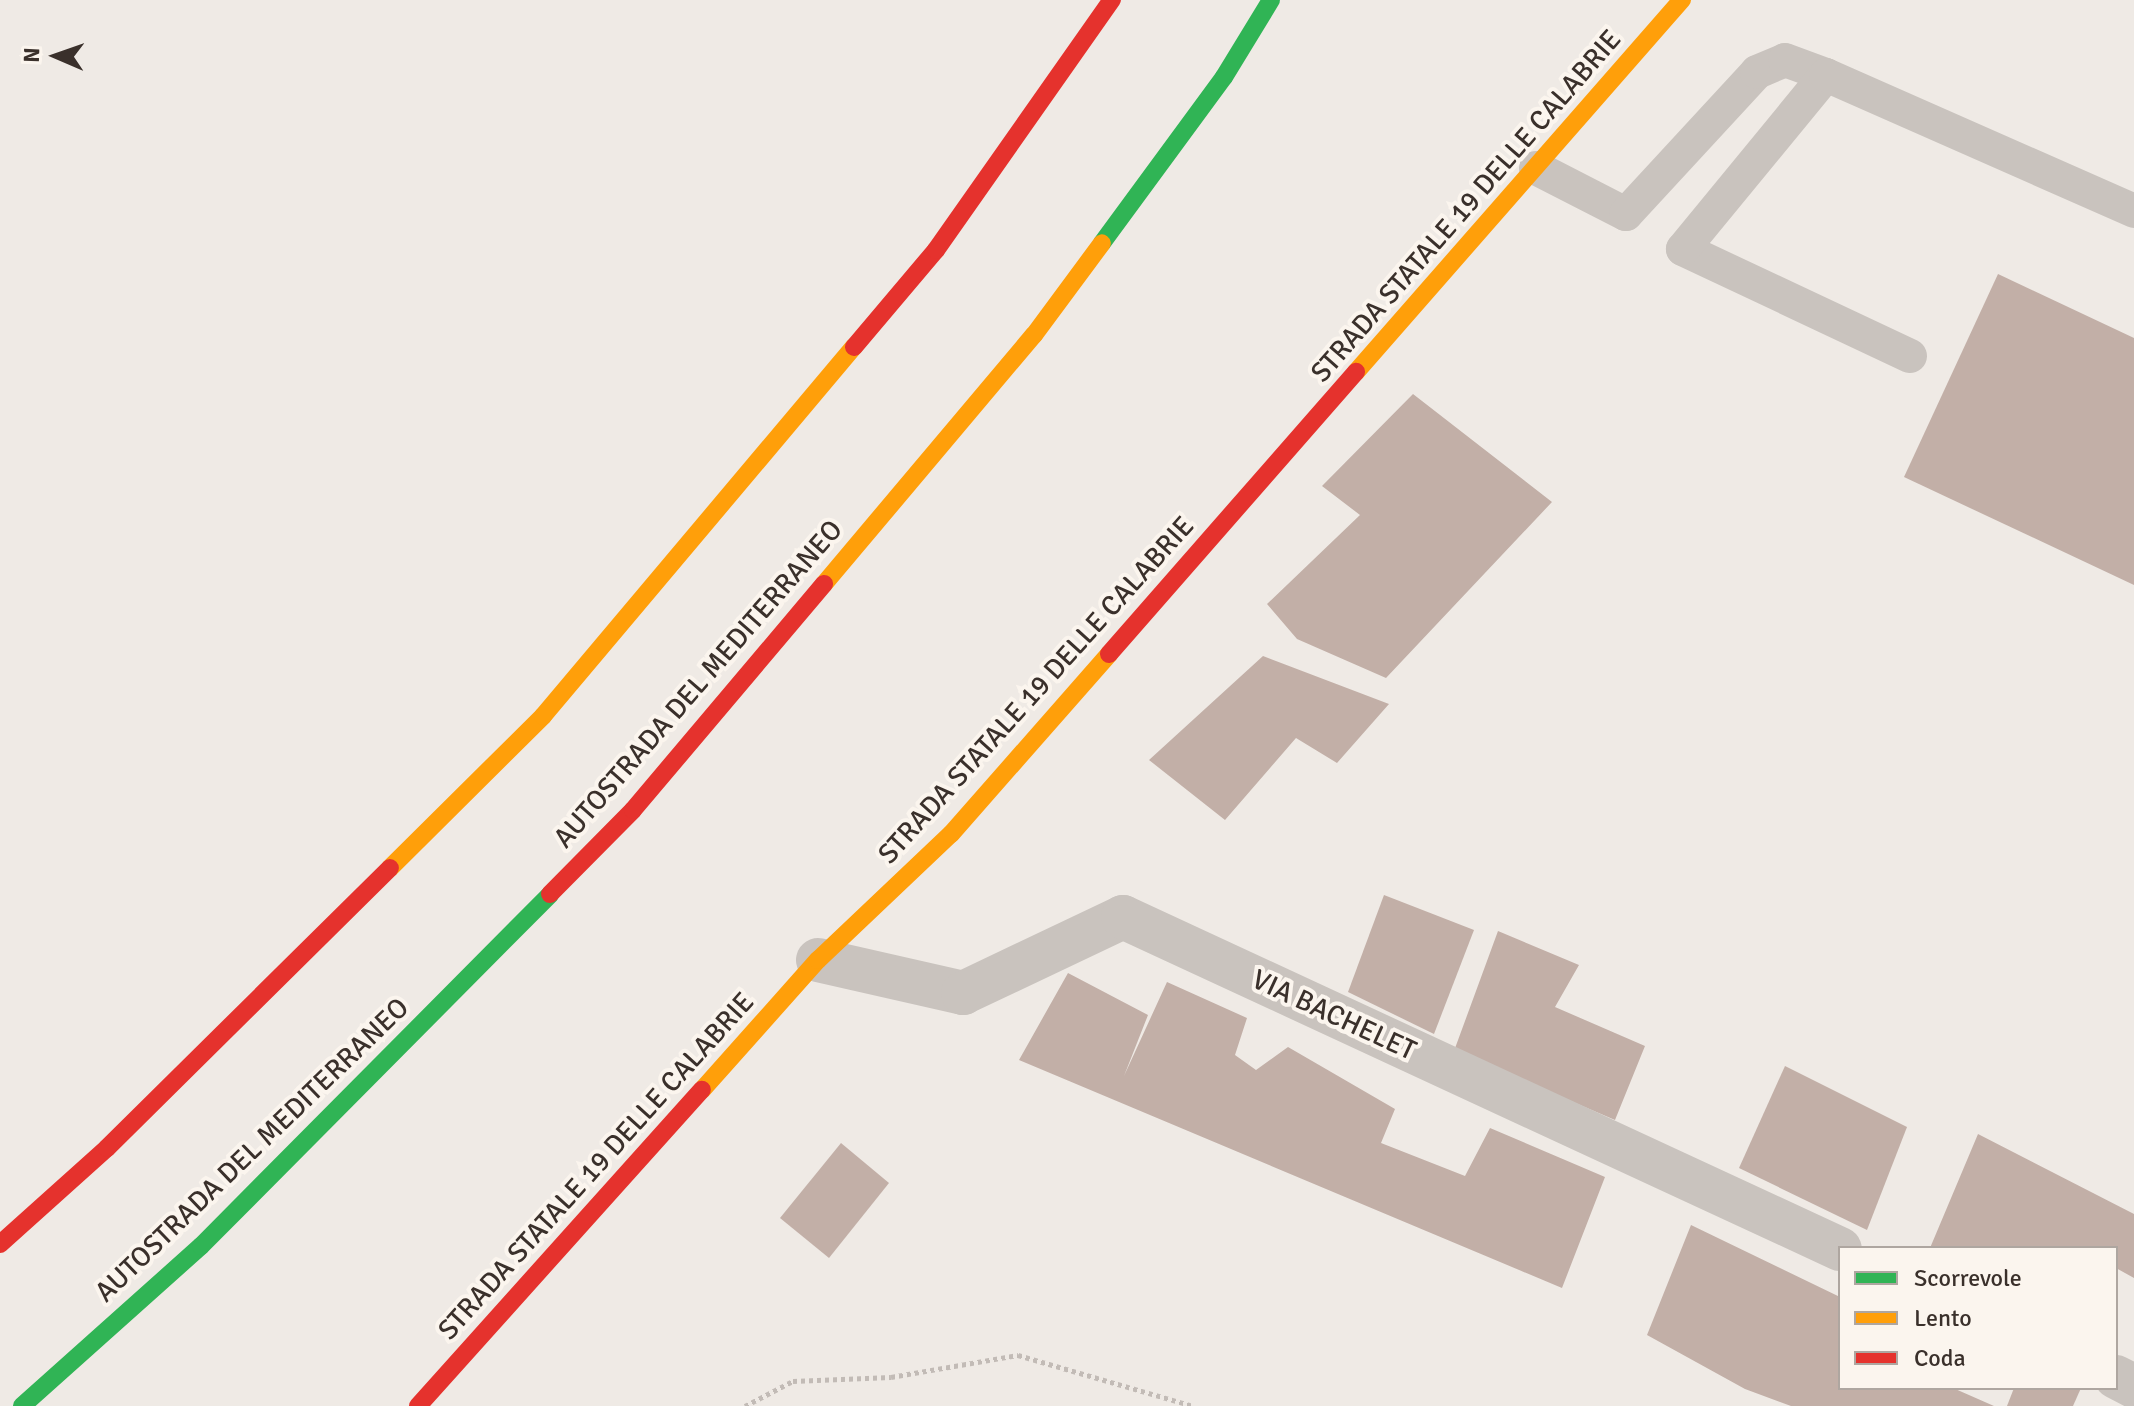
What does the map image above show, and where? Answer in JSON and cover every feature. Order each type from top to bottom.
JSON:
[{"type":"main road","points":[[0,1244],[107,1148],[543,716],[936,250],[1112,0]]},
{"type":"main road","name":"AUTOSTRADA DEL MEDITERRANEO","points":[[22,1406],[201,1246],[633,810],[1034,335],[1224,77],[1271,0]]},
{"type":"main road","name":"STRADA STATALE 19 DELLE CALABRIE","points":[[418,1406],[818,960],[951,834],[1682,0]]},
{"type":"street","name":"VIA BACHELET","points":[[818,960],[963,993],[1123,917],[1838,1248]]},
{"type":"lane","points":[[1536,168],[1626,214],[1757,72],[1785,60],[1826,75],[2134,211]]},
{"type":"lane","points":[[1826,75],[1683,249],[1910,356]]},
{"type":"path","points":[[745,1406],[793,1381],[891,1377],[1018,1355],[1194,1406]]},
{"type":"building","points":[[1998,274],[2134,338],[2134,585],[1904,477]]},
{"type":"building","points":[[1413,394],[1552,502],[1386,678],[1297,639],[1267,604],[1360,515],[1322,486]]},
{"type":"building","points":[[1263,656],[1389,704],[1337,763],[1296,738],[1225,820],[1149,760]]},
{"type":"building","points":[[1384,895],[1474,930],[1434,1034],[1348,992]]},
{"type":"building","points":[[1498,931],[1579,965],[1555,1007],[1645,1046],[1615,1120],[1454,1051]]},
{"type":"building","points":[[1068,973],[1148,1015],[1124,1076],[1167,982],[1247,1018],[1235,1055],[1256,1070],[1288,1047],[1395,1109],[1381,1143],[1465,1176],[1490,1128],[1605,1177],[1562,1288],[1019,1060]]},
{"type":"building","points":[[1785,1066],[1907,1127],[1867,1230],[1739,1168]]},
{"type":"building","points":[[1978,1134],[2134,1214],[2134,1278],[2118,1269],[2118,1246],[1931,1246]]},
{"type":"building","points":[[841,1143],[889,1183],[829,1258],[780,1218]]},
{"type":"building","points":[[1691,1225],[1838,1296],[1838,1390],[1958,1390],[1994,1406],[1791,1406],[1745,1389],[1647,1335]]},
{"type":"building","points":[[2013,1390],[2080,1390],[2073,1406],[2007,1406]]},
{"type":"traffic: fast","points":[[1102,243],[1224,77],[1271,0]]},
{"type":"traffic: fast","points":[[22,1406],[201,1246],[550,894]]},
{"type":"traffic: slow","points":[[1356,372],[1682,0]]},
{"type":"traffic: slow","points":[[824,584],[1034,335],[1102,243]]},
{"type":"traffic: slow","points":[[390,868],[543,716],[854,347]]},
{"type":"traffic: slow","points":[[702,1090],[818,960],[951,834],[1109,654]]},
{"type":"traffic: jam","points":[[854,347],[936,250],[1112,0]]},
{"type":"traffic: jam","points":[[1109,654],[1356,372]]},
{"type":"traffic: jam","points":[[550,894],[633,810],[824,584]]},
{"type":"traffic: jam","points":[[0,1244],[107,1148],[390,868]]},
{"type":"traffic: jam","points":[[418,1406],[702,1090]]}]
